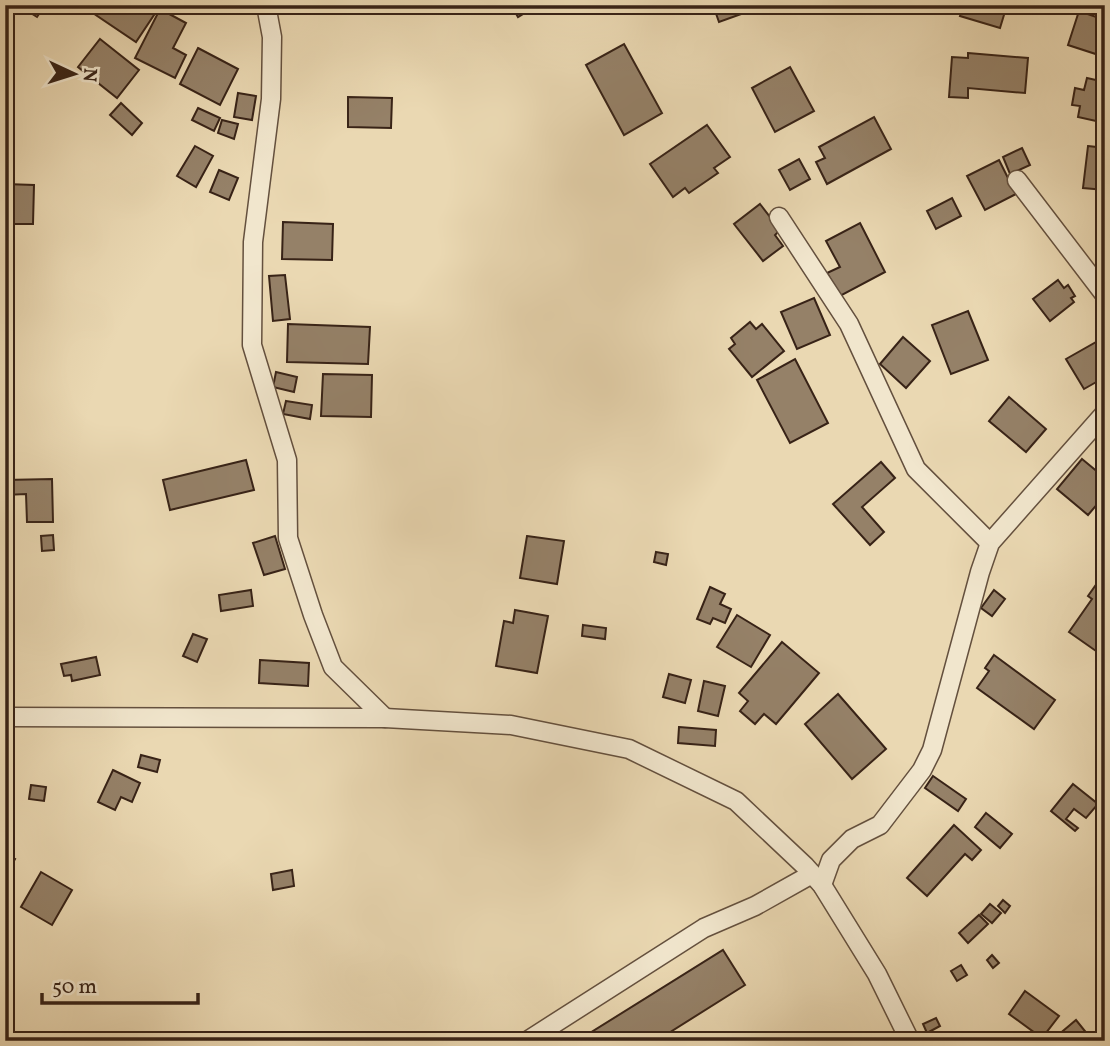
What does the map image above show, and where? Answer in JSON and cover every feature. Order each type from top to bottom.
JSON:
[{"type":"street","points":[[266,5],[272,37],[271,99],[253,242],[252,345],[287,460],[288,538],[313,615],[333,667],[385,718]]},
{"type":"street","points":[[1017,180],[1105,295]]},
{"type":"street","points":[[779,217],[849,324],[916,469],[990,542]]},
{"type":"street","points":[[527,1041],[704,928],[755,906],[813,875],[852,839],[880,825],[922,770],[932,750],[979,572],[990,542],[1105,413]]},
{"type":"street","points":[[5,717],[385,718],[510,725],[629,749],[736,801],[813,875],[877,974],[910,1041]]},
{"type":"building","points":[[18,5],[45,5],[37,17]]},
{"type":"building","points":[[81,5],[145,5],[156,12],[136,42]]},
{"type":"building","points":[[511,5],[535,5],[536,6],[518,17]]},
{"type":"building","points":[[713,5],[754,5],[755,9],[719,22]]},
{"type":"building","points":[[964,5],[1007,5],[1000,28],[960,16]]},
{"type":"building","points":[[160,9],[186,23],[173,48],[186,55],[175,78],[135,58]]},
{"type":"building","points":[[1079,11],[1105,20],[1105,57],[1068,45]]},
{"type":"building","points":[[100,39],[139,70],[117,98],[78,67]]},
{"type":"building","points":[[624,44],[662,113],[624,135],[586,65]]},
{"type":"building","points":[[198,48],[238,69],[220,105],[180,84]]},
{"type":"building","points":[[968,53],[1028,58],[1025,93],[968,88],[968,98],[949,97],[952,57],[968,58]]},
{"type":"building","points":[[790,67],[814,111],[775,132],[752,88]]},
{"type":"building","points":[[1087,78],[1105,82],[1105,123],[1078,117],[1080,106],[1072,105],[1075,88],[1084,90]]},
{"type":"building","points":[[238,93],[256,96],[252,120],[234,117]]},
{"type":"building","points":[[348,97],[392,98],[391,128],[348,127]]},
{"type":"building","points":[[121,103],[142,123],[132,135],[110,115]]},
{"type":"building","points":[[198,108],[220,118],[214,131],[192,120]]},
{"type":"building","points":[[874,117],[891,149],[827,184],[816,162],[825,158],[819,147]]},
{"type":"building","points":[[222,120],[238,124],[234,139],[218,133]]},
{"type":"building","points":[[707,125],[730,157],[714,168],[718,173],[689,193],[685,188],[673,197],[650,164]]},
{"type":"building","points":[[195,146],[213,156],[196,187],[177,176]]},
{"type":"building","points":[[1088,146],[1105,148],[1105,190],[1083,188]]},
{"type":"building","points":[[1022,148],[1030,165],[1010,174],[1003,157]]},
{"type":"building","points":[[799,159],[810,179],[790,190],[779,170]]},
{"type":"building","points":[[999,160],[1016,194],[985,210],[967,176]]},
{"type":"building","points":[[219,170],[238,178],[229,200],[210,192]]},
{"type":"building","points":[[5,184],[34,185],[33,224],[5,224]]},
{"type":"building","points":[[952,198],[961,216],[936,229],[927,211]]},
{"type":"building","points":[[760,204],[780,230],[775,235],[783,246],[763,261],[734,224]]},
{"type":"building","points":[[283,222],[333,224],[332,260],[282,259]]},
{"type":"building","points":[[860,223],[885,272],[840,296],[827,273],[840,267],[826,241]]},
{"type":"building","points":[[285,275],[290,319],[273,321],[269,276]]},
{"type":"building","points":[[1058,280],[1064,288],[1068,285],[1075,296],[1071,298],[1074,302],[1050,321],[1033,299]]},
{"type":"building","points":[[814,298],[830,335],[797,349],[781,312]]},
{"type":"building","points":[[968,311],[988,360],[951,374],[932,325]]},
{"type":"building","points":[[750,322],[756,329],[762,324],[784,351],[752,377],[729,349],[735,344],[731,338]]},
{"type":"building","points":[[288,324],[370,327],[368,364],[287,362]]},
{"type":"building","points":[[903,337],[930,361],[906,388],[880,364]]},
{"type":"building","points":[[1105,337],[1105,377],[1084,389],[1066,359]]},
{"type":"building","points":[[795,359],[828,423],[790,443],[757,380]]},
{"type":"building","points":[[276,372],[297,377],[294,392],[273,387]]},
{"type":"building","points":[[323,374],[372,375],[371,417],[321,416]]},
{"type":"building","points":[[1009,397],[1046,429],[1026,452],[989,421]]},
{"type":"building","points":[[286,401],[312,405],[310,419],[283,414]]},
{"type":"building","points":[[1082,459],[1105,478],[1105,495],[1088,515],[1057,489]]},
{"type":"building","points":[[246,460],[254,490],[170,510],[163,480]]},
{"type":"building","points":[[881,462],[895,478],[862,507],[884,532],[870,545],[833,504]]},
{"type":"building","points":[[52,479],[53,522],[27,522],[26,494],[5,495],[5,480]]},
{"type":"building","points":[[53,535],[54,550],[42,551],[41,536]]},
{"type":"building","points":[[275,536],[285,569],[264,575],[253,543]]},
{"type":"building","points":[[527,536],[564,541],[557,584],[520,578]]},
{"type":"building","points":[[656,552],[668,554],[666,565],[654,562]]},
{"type":"building","points":[[1105,572],[1105,640],[1096,651],[1069,632],[1092,599],[1088,596]]},
{"type":"building","points":[[710,587],[725,594],[720,604],[731,609],[725,623],[713,618],[710,624],[697,619]]},
{"type":"building","points":[[251,590],[253,606],[221,611],[219,595]]},
{"type":"building","points":[[994,590],[1005,599],[992,616],[981,608]]},
{"type":"building","points":[[515,610],[548,616],[537,673],[496,666],[504,621],[513,623]]},
{"type":"building","points":[[737,615],[770,635],[751,667],[717,647]]},
{"type":"building","points":[[583,625],[606,628],[605,639],[582,636]]},
{"type":"building","points":[[193,634],[207,639],[197,662],[183,656]]},
{"type":"building","points":[[782,642],[819,673],[776,724],[764,714],[755,724],[740,711],[748,701],[739,693]]},
{"type":"building","points":[[994,655],[1055,700],[1034,729],[977,688],[989,671],[985,668]]},
{"type":"building","points":[[96,657],[100,675],[72,681],[71,675],[64,676],[61,664]]},
{"type":"building","points":[[260,660],[309,663],[308,686],[259,683]]},
{"type":"building","points":[[669,674],[691,680],[685,703],[663,697]]},
{"type":"building","points":[[704,681],[725,686],[718,716],[698,711]]},
{"type":"building","points":[[838,694],[886,749],[852,779],[805,724]]},
{"type":"building","points":[[679,727],[716,730],[715,746],[678,743]]},
{"type":"building","points":[[141,755],[160,760],[157,772],[138,767]]},
{"type":"building","points":[[113,770],[140,783],[132,802],[121,797],[115,810],[98,802]]},
{"type":"building","points":[[933,776],[966,799],[958,811],[925,788]]},
{"type":"building","points":[[1073,784],[1098,804],[1086,818],[1074,809],[1066,819],[1078,828],[1075,831],[1051,811]]},
{"type":"building","points":[[31,785],[46,787],[44,801],[29,799]]},
{"type":"building","points":[[986,813],[1012,834],[1000,848],[975,827]]},
{"type":"building","points":[[954,825],[981,850],[972,860],[965,854],[927,896],[907,878]]},
{"type":"building","points":[[5,855],[15,859],[5,877]]},
{"type":"building","points":[[292,870],[294,886],[273,890],[271,874]]},
{"type":"building","points":[[41,872],[72,890],[52,925],[21,907]]},
{"type":"building","points":[[1003,900],[1010,906],[1005,913],[998,906]]},
{"type":"building","points":[[990,904],[1001,913],[992,923],[981,914]]},
{"type":"building","points":[[979,915],[988,924],[968,943],[959,933]]},
{"type":"building","points":[[723,950],[745,985],[656,1041],[577,1041]]},
{"type":"building","points":[[992,955],[999,963],[993,968],[987,960]]},
{"type":"building","points":[[961,965],[967,975],[957,981],[951,971]]},
{"type":"building","points":[[1025,991],[1059,1016],[1042,1038],[1009,1014]]},
{"type":"building","points":[[936,1018],[940,1026],[927,1033],[923,1024]]},
{"type":"building","points":[[1076,1020],[1089,1036],[1083,1041],[1051,1041]]}]
